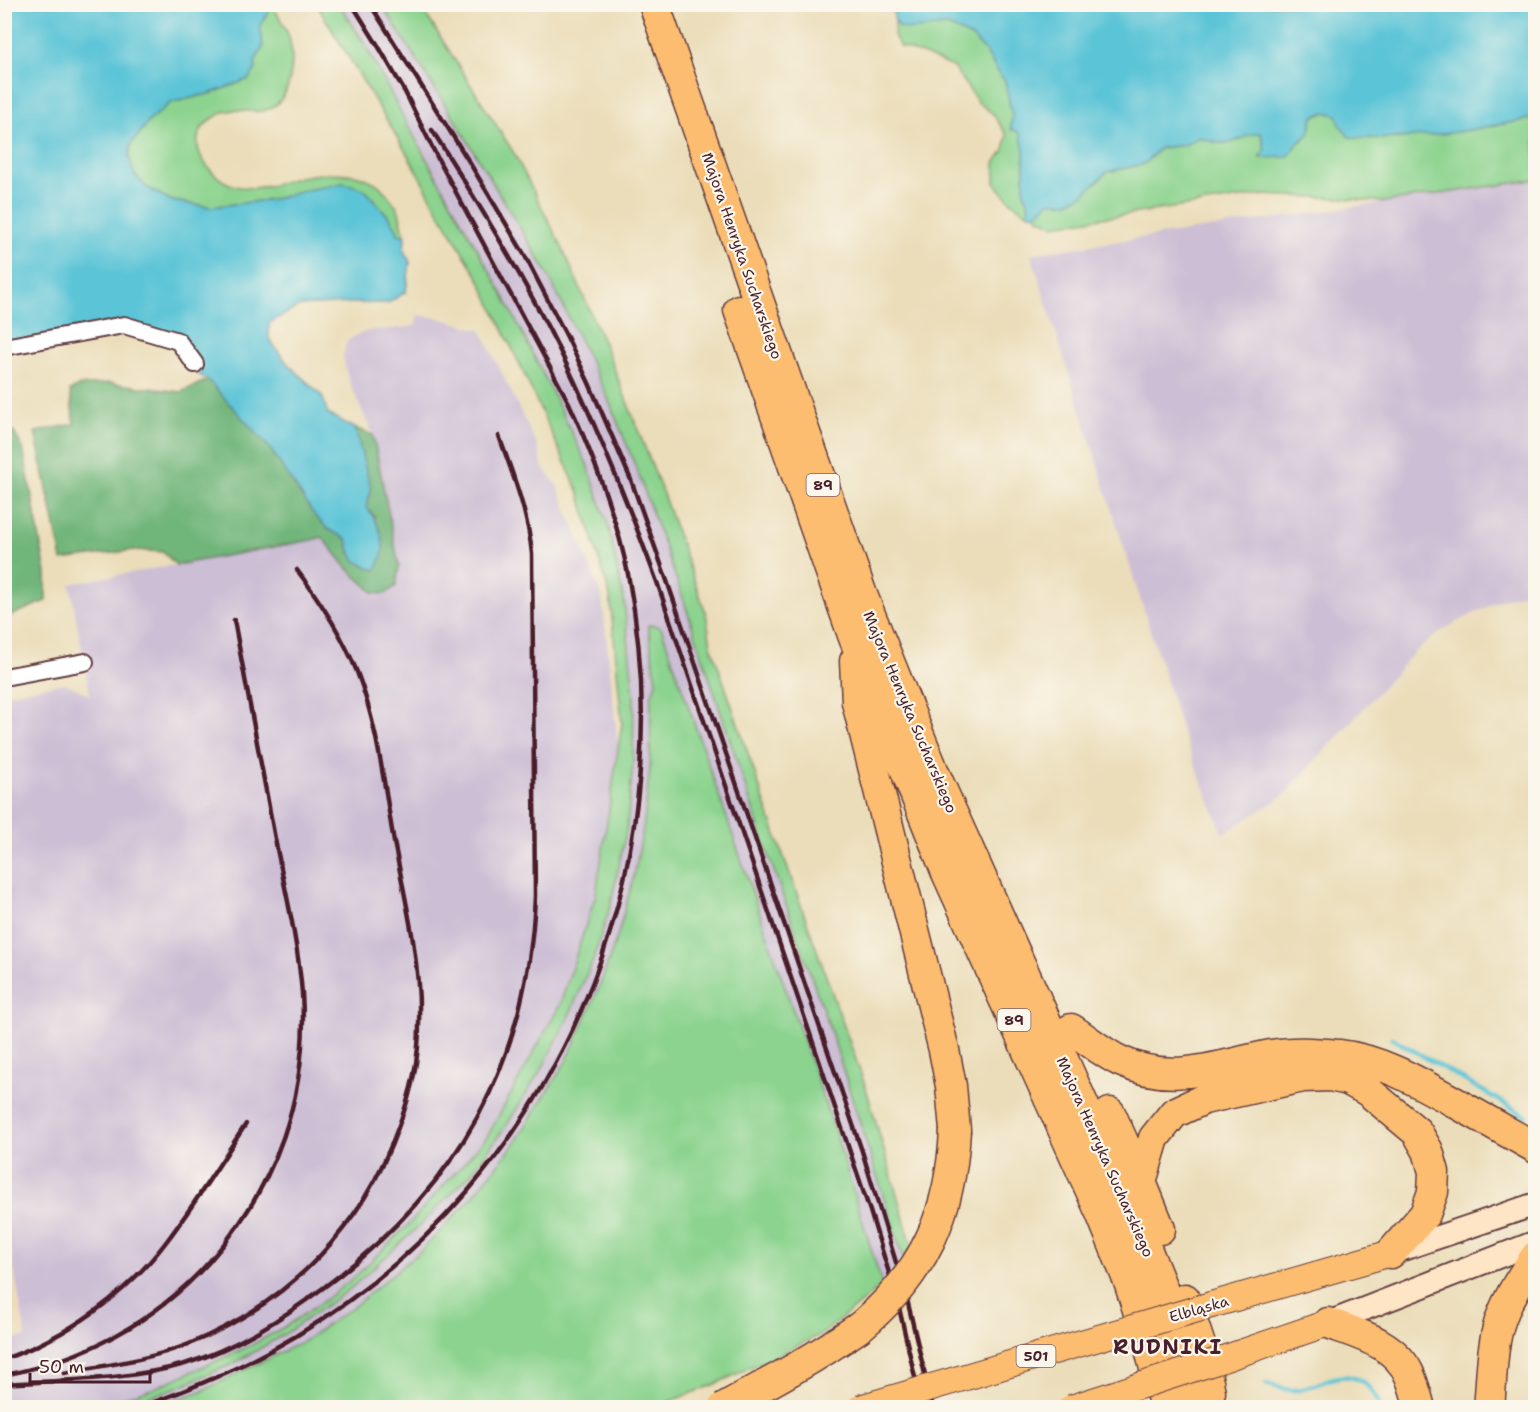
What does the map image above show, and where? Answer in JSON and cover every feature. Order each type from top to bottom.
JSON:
[{"type":"highway","name":"Majora Henryka Sucharskiego","points":[[633,4],[710,195],[862,595],[934,775],[1128,1204],[1162,1288],[1194,1407]]},
{"type":"highway","name":"Majora Henryka Sucharskiego","points":[[654,4],[710,195],[853,635],[947,873],[1101,1213],[1132,1292],[1148,1341],[1165,1407]]},
{"type":"highway","points":[[723,1407],[792,1370],[859,1327],[880,1308],[906,1280],[918,1262],[932,1237],[949,1187],[954,1157],[955,1130],[951,1086],[944,1050],[856,702],[853,635]]},
{"type":"highway","points":[[934,775],[976,818],[1142,1182],[1172,1259],[1201,1348],[1214,1407]]},
{"type":"highway","points":[[1071,1029],[1120,1061],[1148,1070],[1174,1074],[1201,1071],[1273,1055],[1305,1052],[1342,1056],[1376,1064],[1413,1079],[1536,1148]]},
{"type":"highway","points":[[1142,1182],[1154,1138],[1174,1113],[1204,1099],[1304,1077],[1330,1076],[1348,1080],[1368,1091],[1417,1132],[1428,1151],[1434,1172],[1433,1192],[1425,1214],[1391,1253]]},
{"type":"highway","points":[[1489,1407],[1495,1343],[1501,1318],[1517,1283],[1536,1256]]},
{"type":"highway","points":[[1328,1323],[1375,1341],[1394,1353],[1409,1374],[1420,1407]]},
{"type":"main road","name":"Elbląska","points":[[860,1407],[1391,1253],[1536,1204]]},
{"type":"main road","points":[[1071,1407],[1328,1323],[1536,1242]]},
{"type":"street","points":[[4,347],[124,325],[178,341],[195,364]]},
{"type":"street","points":[[4,677],[85,662]]},
{"type":"shaded area","points":[[340,5],[382,5],[546,271],[606,394],[637,470],[682,595],[761,834],[832,1035],[903,1258],[882,1284],[834,1129],[662,630],[648,625],[656,682],[651,698],[650,767],[644,824],[635,872],[619,931],[601,983],[567,1060],[515,1143],[474,1195],[423,1249],[357,1304],[304,1341],[202,1391],[153,1407],[114,1408],[167,1391],[231,1365],[283,1335],[350,1289],[415,1230],[470,1175],[508,1123],[543,1067],[568,1018],[593,960],[611,904],[627,827],[633,762],[634,696],[587,464],[502,293],[364,43]]},
{"type":"shaded area","points":[[1535,180],[1535,589],[1500,600],[1444,629],[1415,652],[1283,796],[1223,834],[1184,737],[1031,254]]},
{"type":"shaded area","points":[[417,315],[438,318],[481,330],[538,447],[543,468],[557,485],[602,597],[618,746],[596,895],[560,1005],[486,1137],[412,1220],[357,1275],[325,1300],[252,1345],[152,1389],[87,1408],[5,1407],[4,1340],[26,1337],[7,1232],[4,1232],[5,694],[64,683],[90,695],[70,584],[322,537],[349,570],[374,593],[385,594],[396,586],[399,566],[373,435],[348,379],[343,356],[347,341],[358,334],[373,330],[414,326]]},
{"type":"green space","points":[[251,5],[272,5],[289,37],[292,57],[286,91],[273,107],[263,111],[227,111],[208,122],[198,139],[202,159],[221,180],[245,188],[263,187],[304,176],[324,174],[362,177],[379,186],[395,204],[405,236],[398,234],[390,218],[364,189],[301,191],[275,199],[211,207],[172,201],[146,187],[134,174],[129,157],[131,144],[149,121],[170,103],[212,93],[249,79],[263,47],[260,25],[269,10],[266,6]]},
{"type":"green space","points":[[317,5],[340,5],[364,43],[502,293],[587,464],[608,525],[624,600],[634,696],[633,762],[627,827],[611,904],[593,960],[568,1018],[543,1067],[508,1123],[470,1175],[415,1230],[350,1289],[283,1335],[231,1365],[167,1391],[114,1407],[87,1407],[152,1389],[252,1345],[286,1326],[357,1275],[412,1221],[487,1137],[560,1005],[596,894],[622,723],[610,596],[579,493],[479,279],[409,157]]},
{"type":"green space","points":[[382,5],[420,5],[514,153],[562,247],[606,348],[706,613],[711,645],[866,1088],[912,1246],[903,1258],[832,1035],[761,834],[682,595],[637,470],[606,394],[546,271]]},
{"type":"green space","points":[[895,21],[901,28],[911,29],[948,26],[972,37],[986,52],[1005,81],[1012,115],[1011,129],[1020,133],[1024,149],[1024,194],[1028,200],[1029,214],[1012,203],[995,183],[995,163],[1004,150],[1007,135],[993,114],[978,102],[953,67],[900,47],[894,35]]},
{"type":"green space","points":[[1325,112],[1337,115],[1340,125],[1365,138],[1399,138],[1463,131],[1535,118],[1536,177],[1533,180],[1384,202],[1262,195],[1053,225],[1037,217],[1037,214],[1049,202],[1068,202],[1097,182],[1107,172],[1144,164],[1160,148],[1184,145],[1199,137],[1229,143],[1261,133],[1265,150],[1260,157],[1291,153],[1296,145],[1309,134],[1313,117]]},
{"type":"green space","points":[[208,380],[269,447],[315,516],[329,530],[347,539],[350,553],[375,517],[366,507],[371,490],[355,428],[373,435],[399,566],[396,586],[385,594],[374,593],[349,570],[322,537],[176,565],[163,552],[134,550],[62,560],[35,432],[74,424],[70,391],[78,386],[110,383],[181,392]]},
{"type":"green space","points":[[5,429],[13,431],[23,448],[46,573],[46,601],[5,618]]},
{"type":"green space","points":[[648,625],[658,626],[662,630],[834,1129],[882,1284],[822,1334],[713,1385],[654,1407],[153,1407],[202,1391],[304,1341],[357,1304],[423,1249],[474,1195],[515,1143],[567,1060],[601,983],[619,931],[635,872],[644,824],[650,767],[651,698],[656,682]]},
{"type":"water","points":[[251,4],[266,6],[270,10],[260,25],[263,47],[255,62],[256,69],[249,79],[212,93],[170,103],[149,121],[131,144],[129,157],[134,174],[146,187],[172,201],[211,207],[275,199],[301,191],[344,183],[364,189],[390,218],[398,234],[405,236],[404,251],[410,262],[406,292],[388,303],[300,306],[269,323],[269,339],[287,363],[322,396],[328,414],[355,428],[371,490],[366,507],[376,521],[382,537],[382,554],[375,570],[362,565],[355,559],[350,552],[347,539],[329,530],[315,516],[269,447],[208,380],[192,370],[178,338],[125,322],[5,345],[5,5]]},
{"type":"water","points":[[891,5],[1535,5],[1535,118],[1419,137],[1372,138],[1349,137],[1340,125],[1337,115],[1325,112],[1313,117],[1309,134],[1287,157],[1260,158],[1265,150],[1261,133],[1229,143],[1199,137],[1184,145],[1160,148],[1144,164],[1107,172],[1083,195],[1068,202],[1049,202],[1037,214],[1029,214],[1028,200],[1024,194],[1024,149],[1020,133],[1011,129],[1012,115],[1005,81],[986,52],[972,37],[948,26],[901,28],[895,21]]},
{"type":"waterway","points":[[1392,1038],[1526,1116]]},
{"type":"waterway","points":[[1266,1384],[1298,1390],[1334,1378],[1354,1378],[1366,1384],[1380,1408]]},
{"type":"railway","points":[[352,4],[380,49]]},
{"type":"railway","points":[[370,4],[524,254],[589,383],[631,480],[862,1151],[906,1295],[933,1408]]},
{"type":"railway","points":[[137,1408],[218,1376],[296,1336],[388,1270],[467,1192],[532,1104],[582,1008],[618,905],[638,797],[641,686],[628,574],[603,487],[569,403],[438,159],[405,92],[376,42]]},
{"type":"railway","points":[[432,130],[497,235],[556,343],[597,432],[646,552],[870,1211],[897,1299],[922,1408]]},
{"type":"railway","points":[[4,1384],[95,1378],[164,1369],[222,1350],[257,1332],[307,1300],[371,1249],[412,1208],[448,1165],[477,1118],[500,1068],[518,1014],[529,957],[535,896],[532,554],[515,480],[499,436]]},
{"type":"railway","points":[[64,1373],[174,1350],[225,1327],[259,1307],[290,1284],[318,1258],[343,1229],[365,1197],[384,1162],[407,1101],[418,1051],[418,979],[412,933],[375,734],[364,692],[345,645],[297,570]]},
{"type":"railway","points":[[4,1375],[62,1359],[89,1348],[116,1335],[165,1303],[209,1262],[233,1233],[253,1203],[270,1171],[283,1137],[300,1067],[303,1030],[302,993],[298,956],[234,620]]},
{"type":"railway","points":[[4,1359],[50,1339],[72,1326],[114,1297],[133,1280],[177,1228],[246,1124]]},
{"type":"district","name":"RUDNIKI","points":[[1168,1347]]}]
